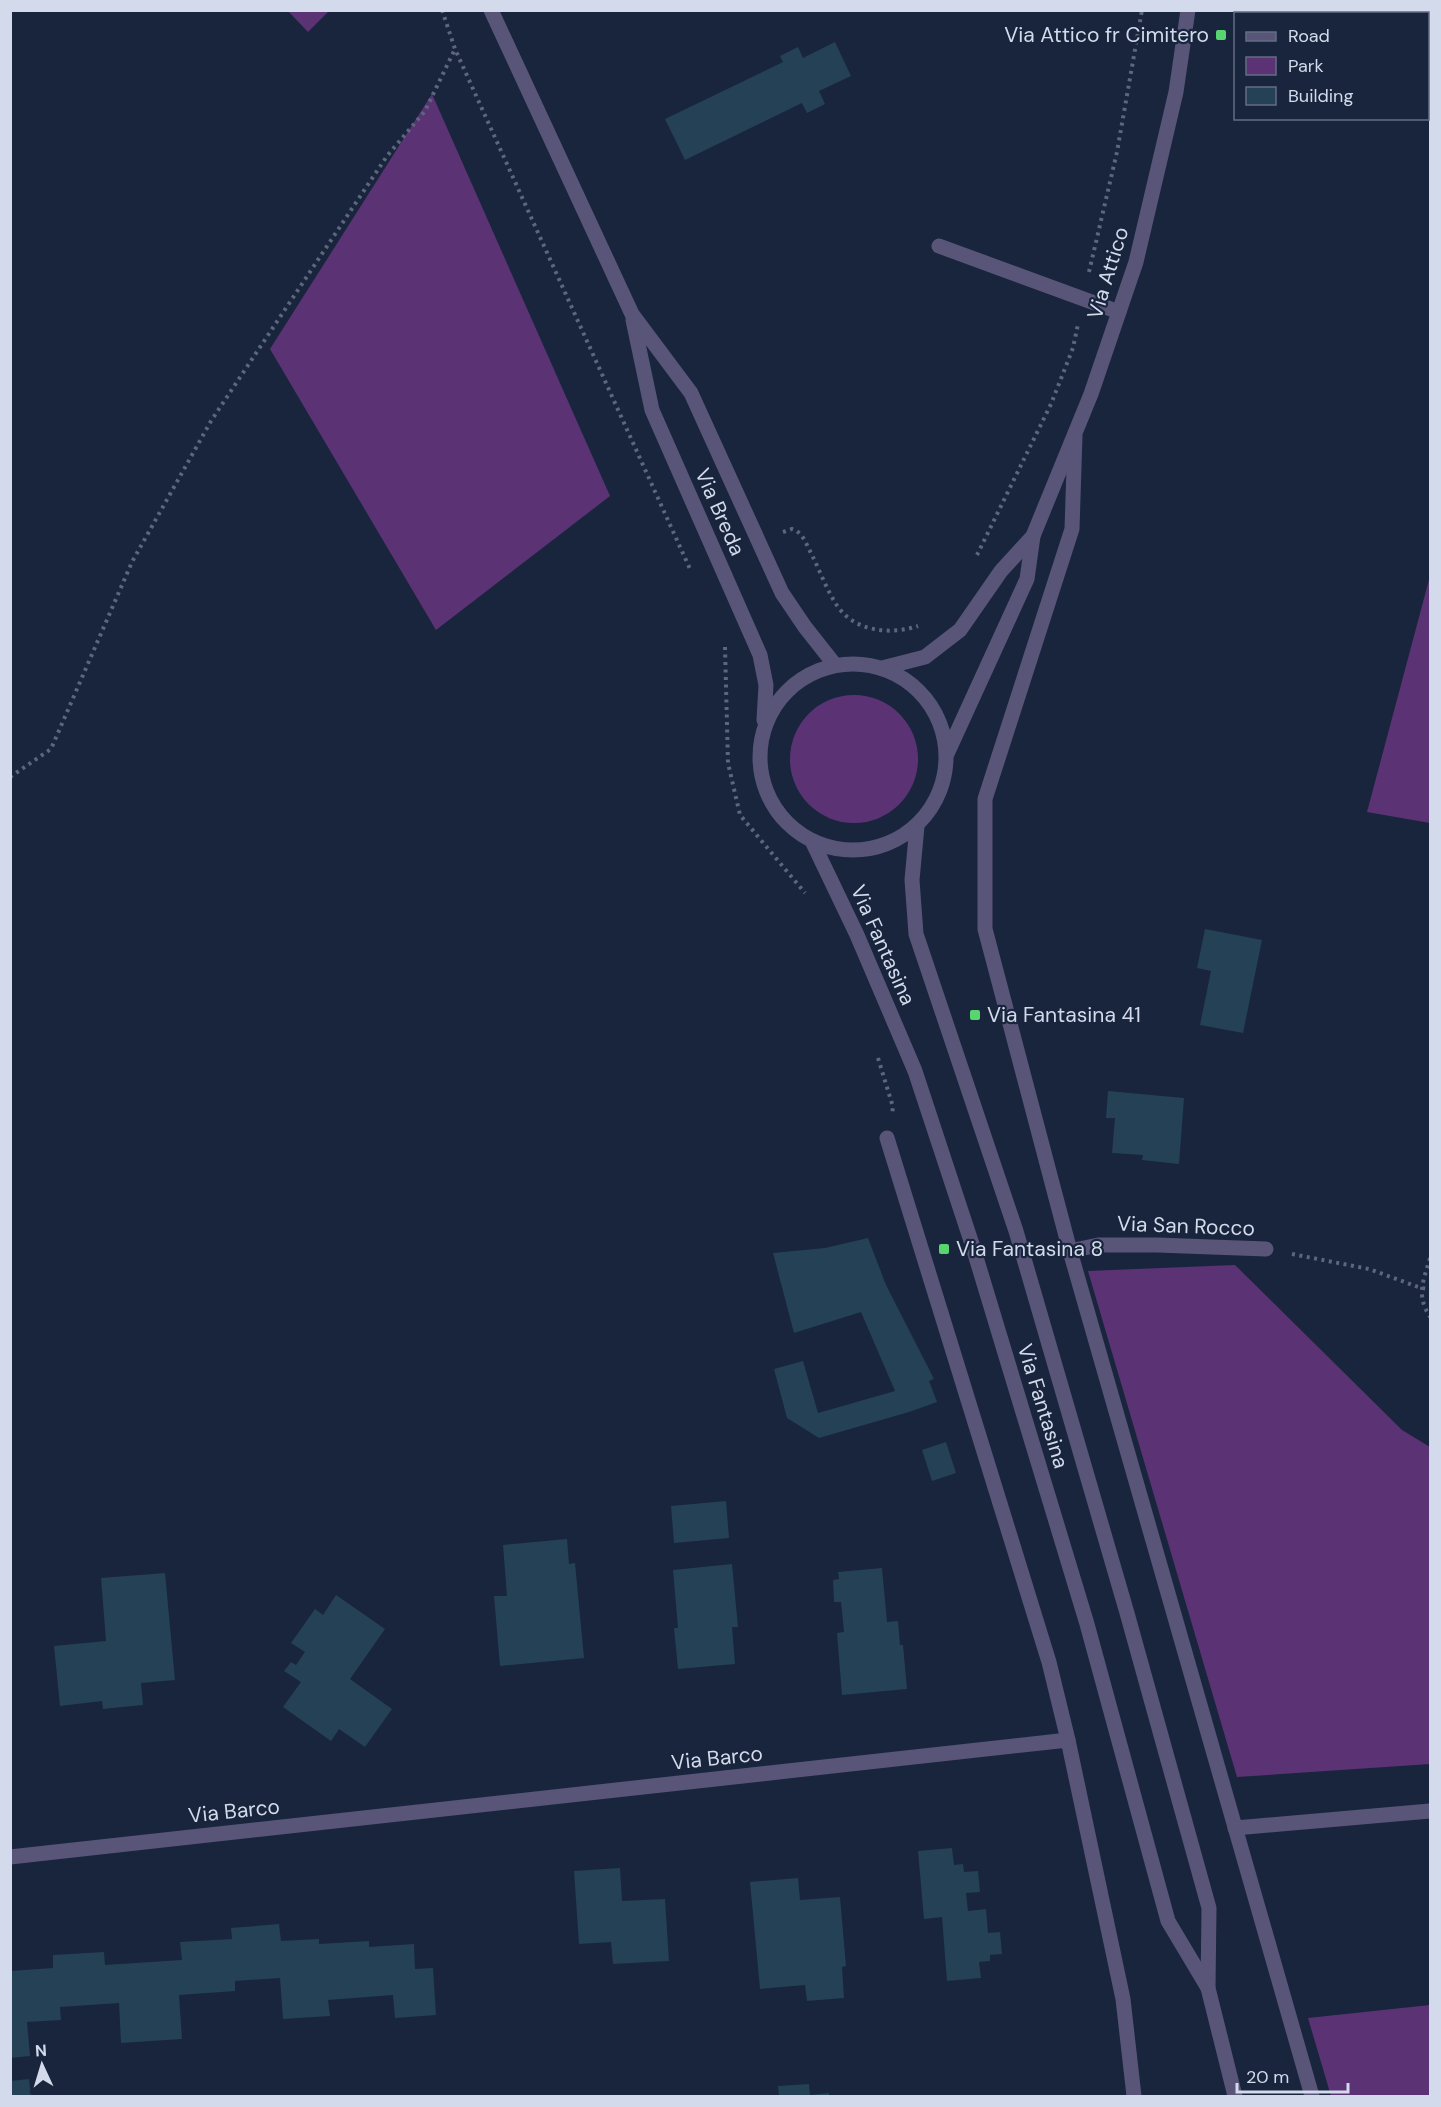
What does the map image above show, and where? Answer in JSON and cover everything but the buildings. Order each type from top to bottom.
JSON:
[{"type":"street","name":"Via Breda","points":[[491,10],[632,314],[691,393],[782,593],[835,665]]},
{"type":"street","name":"Via Attico","points":[[947,754],[1027,579],[1033,536],[1091,394],[1136,262],[1173,104],[1188,10]]},
{"type":"street","points":[[939,246],[1119,312]]},
{"type":"street","name":"Via Breda","points":[[632,314],[652,410],[760,655],[766,686],[759,772],[779,817],[813,843],[849,851],[890,844],[917,826],[937,800],[947,754],[939,718],[918,689],[882,668],[862,663],[835,665],[799,680],[778,699],[763,726]]},
{"type":"street","points":[[1075,434],[1072,529],[985,799],[985,929],[1070,1251],[1312,2097]]},
{"type":"street","name":"Via Attico","points":[[882,668],[925,657],[960,630],[1001,571],[1033,536]]},
{"type":"street","name":"Via Fantasina","points":[[917,826],[912,880],[916,934],[1016,1231],[1127,1613],[1209,1908],[1208,1988],[1235,2097]]},
{"type":"street","name":"Via Fantasina","points":[[813,843],[857,935],[915,1071],[972,1244],[1087,1624],[1168,1921],[1208,1988]]},
{"type":"street","points":[[887,1138],[1049,1662],[1068,1740],[1123,1999],[1134,2097]]},
{"type":"street","name":"Via San Rocco","points":[[1070,1251],[1098,1245],[1266,1250]]},
{"type":"street","name":"Via Barco","points":[[10,1857],[1068,1740]]},
{"type":"street","points":[[1235,1828],[1431,1811]]},
{"type":"path","points":[[442,10],[455,49],[692,574]]},
{"type":"path","points":[[973,562],[1060,383],[1073,348],[1096,235],[1119,142],[1142,10]]},
{"type":"path","points":[[10,777],[51,749],[132,562],[211,422],[387,156],[425,111],[455,49]]},
{"type":"path","points":[[776,536],[792,528],[802,535],[839,608],[858,624],[871,629],[887,631],[903,630],[922,624]]},
{"type":"path","points":[[721,638],[726,649],[728,763],[740,815],[807,895]]},
{"type":"path","points":[[1266,1250],[1369,1269],[1421,1288],[1431,1289]]},
{"type":"path","points":[[1431,1258],[1421,1288],[1423,1306],[1431,1317]]},
{"type":"green space","points":[[288,11],[329,11],[308,32]]},
{"type":"green space","points":[[432,94],[610,496],[436,630],[270,349]]},
{"type":"green space","points":[[1430,576],[1430,823],[1367,812]]},
{"type":"green space","points":[[854,695],[879,700],[899,714],[913,734],[918,759],[913,784],[899,804],[879,818],[854,823],[829,818],[809,804],[795,784],[790,759],[795,734],[809,714],[829,700]]},
{"type":"green space","points":[[1235,1265],[1402,1430],[1430,1447],[1430,1764],[1237,1777],[1088,1271]]},
{"type":"green space","points":[[1430,2005],[1430,2096],[1331,2096],[1308,2018]]},
{"type":"place","name":"Via Attico fr Cimitero","points":[[1221,35]]},
{"type":"place","name":"Via Fantasina 41","points":[[975,1015]]},
{"type":"place","name":"Via Fantasina 8","points":[[944,1249]]}]
